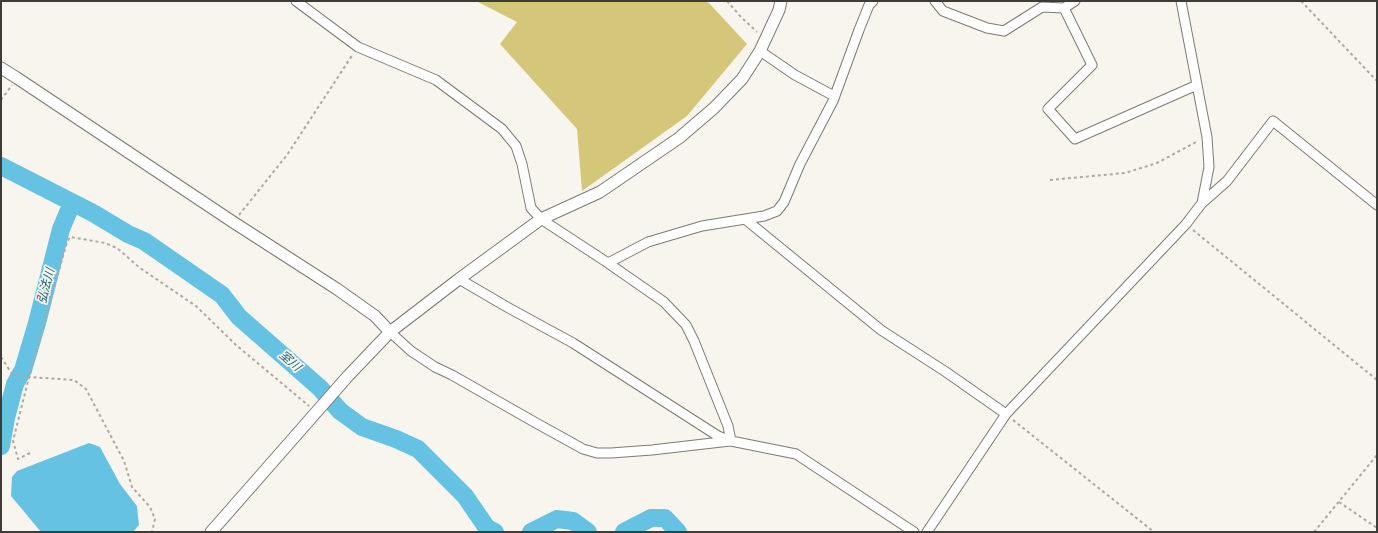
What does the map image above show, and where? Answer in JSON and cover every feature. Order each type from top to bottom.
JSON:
[{"type":"street","points":[[296,1],[358,47],[436,80],[502,129],[516,146],[522,164],[530,208],[541,219],[664,302],[686,325],[694,341],[728,426],[731,441]]},
{"type":"street","points":[[211,532],[348,376],[390,332],[459,278],[541,219],[600,192],[679,138],[714,108],[742,79],[760,51],[779,10],[781,1]]},
{"type":"street","points":[[608,263],[648,242],[702,226],[764,216],[777,210],[784,202],[800,164],[833,101],[869,5],[873,1]]},
{"type":"street","points":[[935,1],[943,11],[987,28],[1004,31],[1042,7],[1064,8],[1075,1]]},
{"type":"street","points":[[1181,1],[1207,136],[1209,167],[1202,203]]},
{"type":"street","points":[[1064,8],[1092,65],[1048,108],[1075,139],[1197,85]]},
{"type":"street","points":[[760,51],[795,76],[834,96]]},
{"type":"street","points":[[1,68],[337,289],[375,316],[411,351],[583,449],[597,453],[611,453],[731,441]]},
{"type":"street","points":[[927,532],[1006,414],[1186,224],[1202,203],[1227,181],[1273,121],[1377,205]]},
{"type":"street","points":[[745,219],[881,330],[946,372],[1006,414]]},
{"type":"street","points":[[459,278],[507,307],[573,343],[718,436],[731,441],[796,454],[914,532]]},
{"type":"path","points":[[727,1],[758,32]]},
{"type":"path","points":[[1301,1],[1377,81]]},
{"type":"path","points":[[233,222],[287,155],[358,47]]},
{"type":"path","points":[[1,100],[17,78]]},
{"type":"path","points":[[1050,180],[1125,173],[1157,162],[1207,136]]},
{"type":"path","points":[[1186,224],[1377,380]]},
{"type":"path","points":[[30,453],[18,459],[13,441],[29,377],[67,242],[70,237],[105,243],[117,248],[140,268],[196,306],[236,345],[316,412]]},
{"type":"path","points":[[1,357],[12,374],[29,377],[74,380],[86,389],[124,461],[132,487],[150,507],[155,519],[152,532]]},
{"type":"path","points":[[1006,414],[1154,532]]},
{"type":"path","points":[[1314,532],[1377,455]]},
{"type":"path","points":[[1339,502],[1377,528]]},
{"type":"shaded area","points":[[476,1],[704,1],[709,3],[747,44],[687,116],[582,191],[577,129],[500,44],[517,22]]},
{"type":"water","points":[[89,443],[100,447],[120,484],[137,506],[139,525],[133,532],[41,532],[11,496],[12,477],[17,471]]},
{"type":"waterway","name":"室川","points":[[1,166],[93,213],[128,234],[144,241],[222,295],[239,317],[320,388],[340,411],[362,427],[396,439],[418,449],[465,496],[487,528],[495,532]]},
{"type":"waterway","name":"弘法川","points":[[1,446],[6,418],[15,384],[23,370],[37,323],[61,229],[72,203]]},
{"type":"waterway","name":"室川","points":[[624,532],[651,518],[665,518],[678,532]]},
{"type":"waterway","name":"室川","points":[[531,532],[557,519],[573,521],[588,532]]}]
